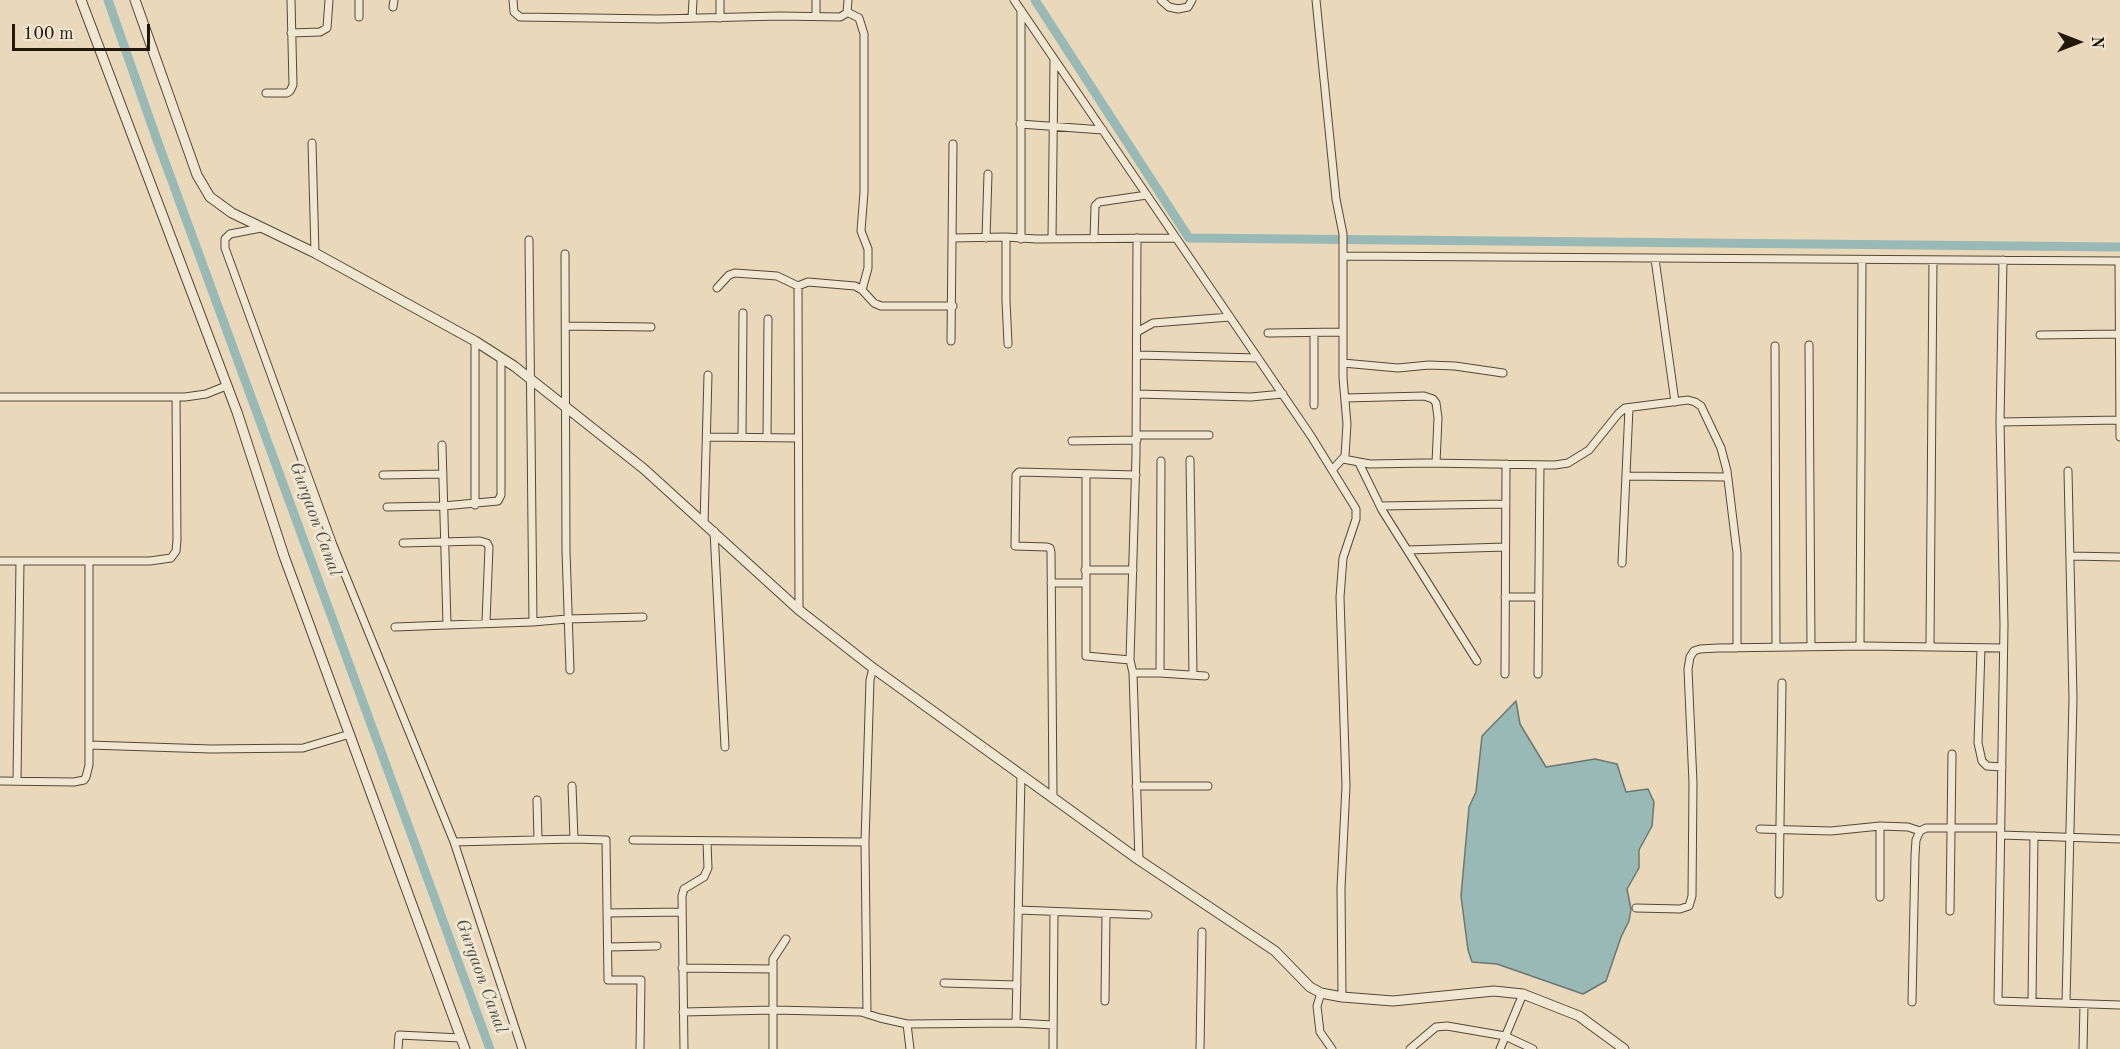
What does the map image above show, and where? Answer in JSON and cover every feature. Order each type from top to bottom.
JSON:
[{"type":"street","points":[[81,0],[237,412],[284,556],[465,1049]]},
{"type":"street","points":[[135,0],[203,188],[210,197],[226,209],[315,253],[475,341],[530,378],[644,469],[799,610],[873,668],[1139,860],[1275,951],[1310,987],[1322,993],[1342,997],[1393,1001],[1494,992],[1523,994],[1579,1016],[1624,1049]]},
{"type":"street","points":[[266,93],[287,93],[292,88],[291,0]]},
{"type":"street","points":[[291,33],[320,32],[327,28],[329,0]]},
{"type":"street","points":[[359,0],[359,17]]},
{"type":"street","points":[[513,0],[515,14],[525,18],[840,17],[848,12],[848,0]]},
{"type":"street","points":[[692,18],[693,0]]},
{"type":"street","points":[[720,0],[720,18]]},
{"type":"street","points":[[816,0],[816,16]]},
{"type":"street","points":[[1014,0],[1283,394],[1339,464],[1356,509],[1356,519],[1341,565],[1340,597],[1346,786],[1341,888],[1342,997]]},
{"type":"street","points":[[1161,0],[1169,7],[1178,9],[1188,7],[1192,0]]},
{"type":"street","points":[[1316,0],[1336,199],[1343,234],[1343,363],[1347,424],[1339,464]]},
{"type":"street","points":[[1021,10],[1021,239]]},
{"type":"street","points":[[848,12],[859,18],[864,34],[864,192],[861,231],[868,249],[862,290]]},
{"type":"street","points":[[1052,239],[1054,60]]},
{"type":"street","points":[[1020,124],[1103,130]]},
{"type":"street","points":[[312,143],[315,253]]},
{"type":"street","points":[[951,341],[953,144]]},
{"type":"street","points":[[986,238],[988,174]]},
{"type":"street","points":[[1094,239],[1095,206],[1099,201],[1147,195]]},
{"type":"street","points":[[261,228],[230,234],[225,239],[225,248],[333,545],[454,842],[522,1049]]},
{"type":"street","points":[[1006,237],[1008,344]]},
{"type":"street","points":[[953,238],[1176,238]]},
{"type":"street","points":[[1137,238],[1137,438],[1130,660],[1133,673],[1139,860]]},
{"type":"street","points":[[529,240],[533,622]]},
{"type":"street","points":[[565,254],[567,619],[570,670]]},
{"type":"street","points":[[1343,254],[1655,259],[2119,261],[2120,437]]},
{"type":"street","points":[[1655,259],[1675,402]]},
{"type":"street","points":[[1860,646],[1862,260]]},
{"type":"street","points":[[1930,646],[1933,260]]},
{"type":"street","points":[[2002,260],[2000,422],[2003,538],[2002,767],[1998,1001],[2120,1005]]},
{"type":"street","points":[[717,288],[729,275],[735,273],[777,276],[798,286],[808,282],[855,286],[874,303],[881,306],[953,306]]},
{"type":"street","points":[[798,286],[799,610]]},
{"type":"street","points":[[742,437],[743,313]]},
{"type":"street","points":[[1137,332],[1153,323],[1230,317]]},
{"type":"street","points":[[767,437],[768,318]]},
{"type":"street","points":[[566,326],[651,327]]},
{"type":"street","points":[[1268,333],[1343,332]]},
{"type":"street","points":[[1314,333],[1314,405]]},
{"type":"street","points":[[2040,335],[2120,334]]},
{"type":"street","points":[[475,341],[475,505]]},
{"type":"street","points":[[1809,345],[1811,646]]},
{"type":"street","points":[[1775,346],[1776,647]]},
{"type":"street","points":[[1137,355],[1258,358]]},
{"type":"street","points":[[387,507],[475,505],[498,501],[501,495],[501,358]]},
{"type":"street","points":[[1343,363],[1398,368],[1429,365],[1455,366],[1503,373]]},
{"type":"street","points":[[704,524],[708,375]]},
{"type":"street","points":[[0,397],[176,397],[206,394],[226,386]]},
{"type":"street","points":[[1137,394],[1251,397],[1283,394]]},
{"type":"street","points":[[1345,398],[1424,396],[1433,399],[1436,403],[1438,418],[1436,463]]},
{"type":"street","points":[[0,561],[166,560],[174,555],[177,540],[176,397]]},
{"type":"street","points":[[1339,464],[1540,465],[1568,463],[1589,450],[1618,414],[1629,408],[1688,400],[1695,402],[1701,406],[1721,448],[1727,477],[1737,553],[1737,648]]},
{"type":"street","points":[[1622,563],[1629,408]]},
{"type":"street","points":[[2000,422],[2120,420]]},
{"type":"street","points":[[1072,441],[1209,435]]},
{"type":"street","points":[[706,437],[798,438]]},
{"type":"street","points":[[442,445],[447,625]]},
{"type":"street","points":[[1160,673],[1161,460]]},
{"type":"street","points":[[1190,460],[1192,675]]},
{"type":"street","points":[[1359,463],[1380,506],[1477,661]]},
{"type":"street","points":[[1505,674],[1506,464]]},
{"type":"street","points":[[1538,674],[1540,465]]},
{"type":"street","points":[[2066,1003],[2068,837],[2073,698],[2068,471]]},
{"type":"street","points":[[1053,796],[1050,548],[1018,547],[1014,544],[1016,475],[1019,472],[1136,475]]},
{"type":"street","points":[[383,476],[443,474]]},
{"type":"street","points":[[1086,474],[1086,656],[1130,660]]},
{"type":"street","points":[[1626,476],[1727,477]]},
{"type":"street","points":[[1380,506],[1506,504]]},
{"type":"street","points":[[714,531],[725,747]]},
{"type":"street","points":[[403,543],[480,541],[487,543],[489,547],[486,622]]},
{"type":"street","points":[[1408,550],[1505,547]]},
{"type":"street","points":[[2070,556],[2120,557]]},
{"type":"street","points":[[17,781],[20,561]]},
{"type":"street","points":[[0,782],[74,782],[84,780],[88,772],[89,561]]},
{"type":"street","points":[[1085,570],[1133,570]]},
{"type":"street","points":[[1051,583],[1085,583]]},
{"type":"street","points":[[1505,597],[1539,597]]},
{"type":"street","points":[[395,627],[643,617]]},
{"type":"street","points":[[1636,908],[1680,909],[1689,906],[1692,896],[1693,783],[1688,669],[1690,657],[1694,651],[1811,646],[2002,648]]},
{"type":"street","points":[[1981,648],[1978,743],[1982,761],[1988,766],[2002,767]]},
{"type":"street","points":[[867,1014],[865,842],[870,680],[873,668]]},
{"type":"street","points":[[1133,673],[1205,676]]},
{"type":"street","points":[[1779,894],[1782,682]]},
{"type":"street","points":[[89,745],[211,749],[303,748],[350,735]]},
{"type":"street","points":[[1950,911],[1952,754]]},
{"type":"street","points":[[1017,1023],[1021,775]]},
{"type":"street","points":[[572,786],[574,839]]},
{"type":"street","points":[[1136,786],[1208,786]]},
{"type":"street","points":[[537,800],[538,840]]},
{"type":"street","points":[[1880,826],[1880,897]]},
{"type":"street","points":[[1760,829],[1831,831],[1880,826],[1908,827],[1920,831]]},
{"type":"street","points":[[1912,1002],[1915,855],[1916,840],[1920,831],[1926,828],[1951,828],[2034,836],[2120,839]]},
{"type":"street","points":[[2032,1002],[2034,836]]},
{"type":"street","points":[[454,842],[606,840],[608,980],[641,980],[640,1049]]},
{"type":"street","points":[[633,840],[865,842]]},
{"type":"street","points":[[684,1049],[682,896],[684,889],[704,877],[708,868],[707,842]]},
{"type":"street","points":[[1018,910],[1148,915]]},
{"type":"street","points":[[607,913],[682,912]]},
{"type":"street","points":[[1053,1049],[1054,912]]},
{"type":"street","points":[[1105,1001],[1106,914]]},
{"type":"street","points":[[1200,1049],[1202,932]]},
{"type":"street","points":[[773,1049],[773,959],[786,939]]},
{"type":"street","points":[[608,946],[657,946]]},
{"type":"street","points":[[682,968],[772,969]]},
{"type":"street","points":[[944,983],[1017,985]]},
{"type":"street","points":[[1322,993],[1317,1006],[1320,1032],[1332,1049]]},
{"type":"street","points":[[1500,1049],[1523,994]]},
{"type":"street","points":[[2084,1004],[2084,1049]]},
{"type":"street","points":[[683,1012],[774,1010],[861,1012],[907,1024],[1053,1025]]},
{"type":"street","points":[[907,1024],[910,1049]]},
{"type":"street","points":[[1410,1049],[1436,1028],[1447,1026],[1505,1036],[1533,1049]]},
{"type":"street","points":[[398,1049],[399,1035],[461,1038]]},
{"type":"water","points":[[1516,701],[1520,724],[1546,767],[1595,759],[1617,764],[1626,792],[1648,789],[1654,802],[1652,826],[1639,850],[1639,868],[1627,889],[1631,909],[1629,921],[1606,981],[1583,994],[1497,964],[1472,962],[1468,950],[1461,896],[1469,807],[1476,792],[1482,736]]},
{"type":"waterway","name":"Gurgaon Canal","points":[[108,0],[157,140],[490,1049]]},
{"type":"waterway","points":[[1035,0],[1189,238],[2120,247]]}]
